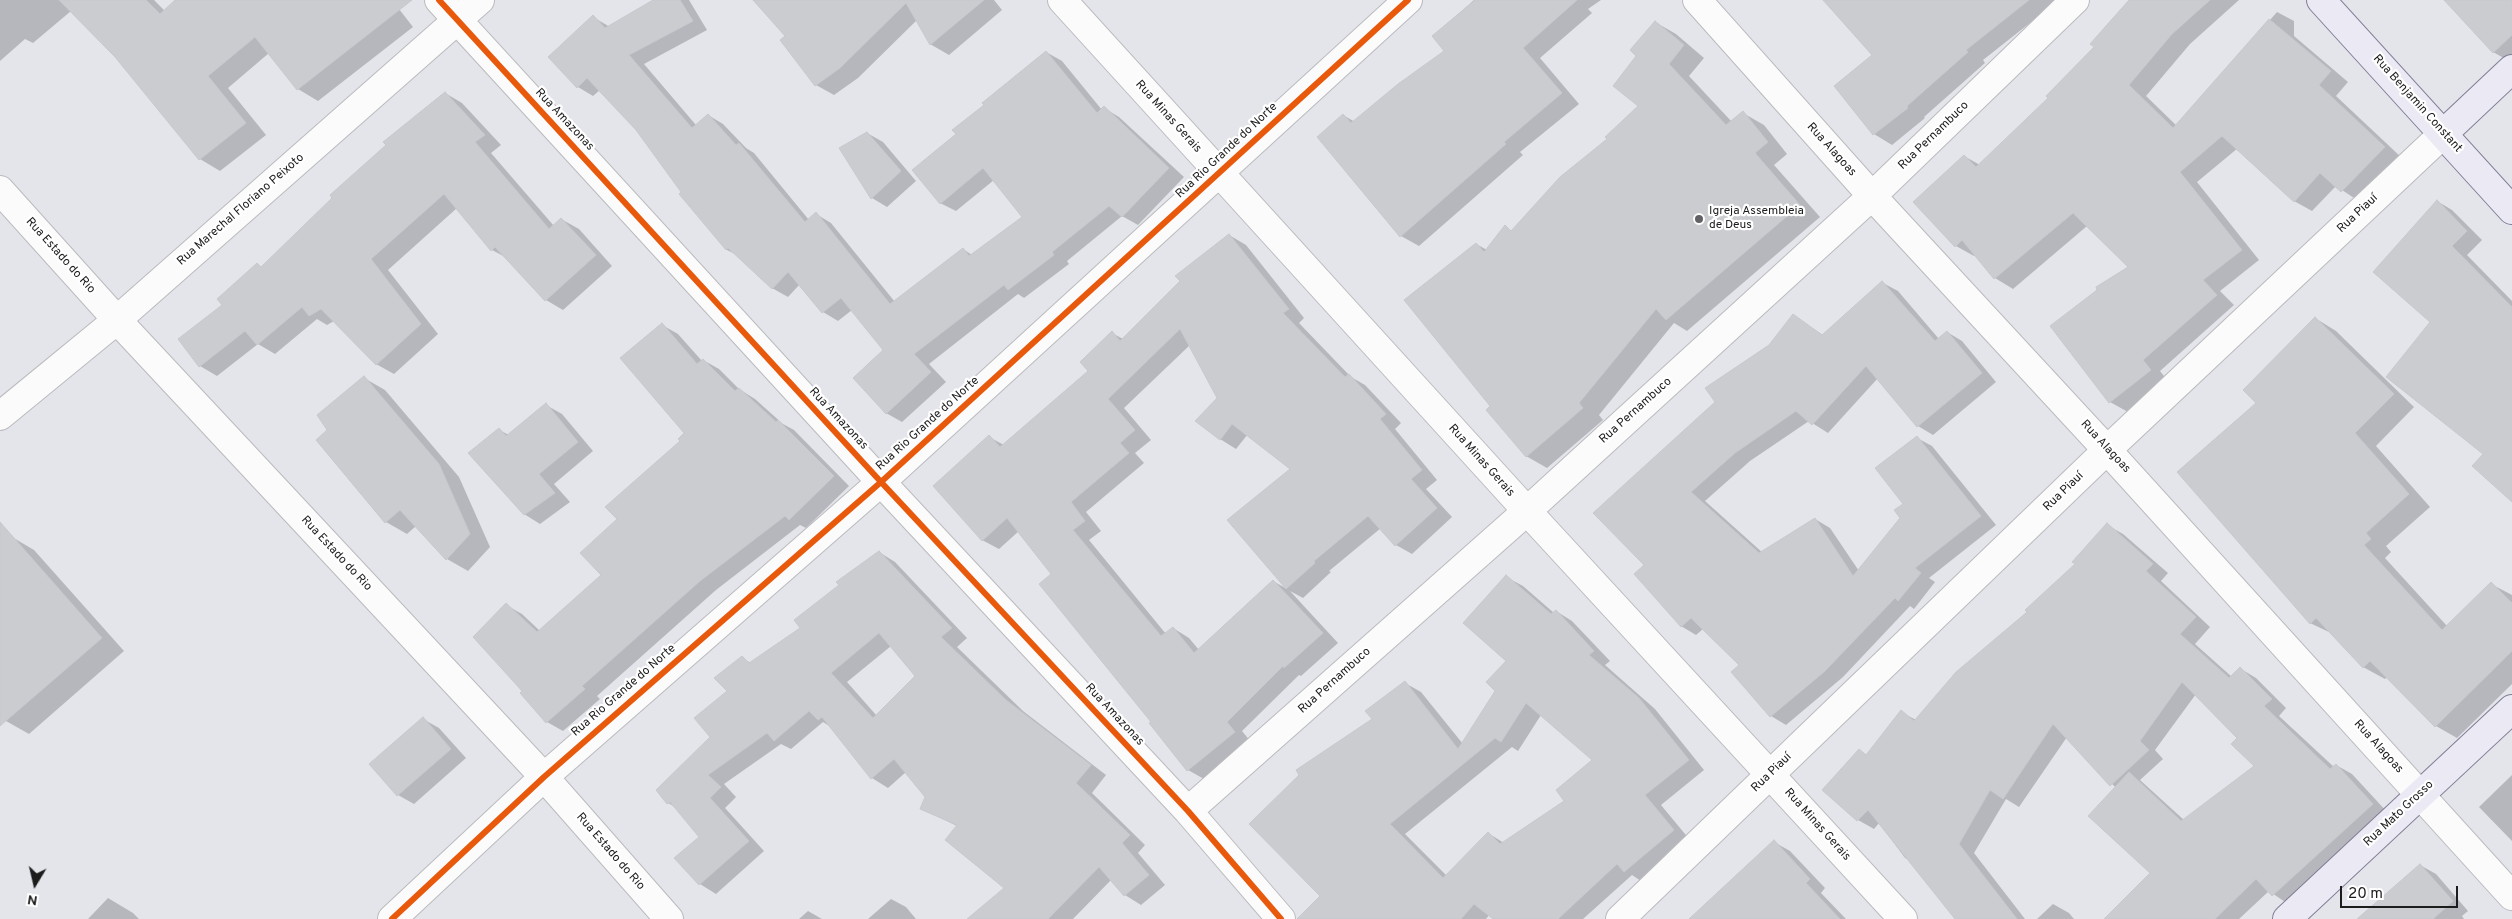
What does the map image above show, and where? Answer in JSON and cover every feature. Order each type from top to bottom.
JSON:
[{"type":"street","name":"Rua Marechal Floriano Peixoto","points":[[0,416],[117,320],[448,10],[480,0]]},
{"type":"street","name":"Rua Minas Gerais","points":[[1062,0],[1526,511],[1903,919]]},
{"type":"street","name":"Rua Rio Grande do Norte","points":[[392,919],[544,777],[881,482],[1408,0]]},
{"type":"street","name":"Rua Alagoas","points":[[1697,0],[1872,196],[2107,450],[2512,896]]},
{"type":"street","name":"Rua Pernambuco","points":[[1188,811],[1526,511],[1872,196],[2075,0]]},
{"type":"street","name":"Rua Benjamin Constant","points":[[2321,0],[2444,133],[2512,210]]},
{"type":"street","name":"Rua Amazonas","points":[[448,10],[881,482],[1188,811],[1281,919]]},
{"type":"street","name":"Rua Piauí","points":[[1620,919],[2107,450],[2512,69]]},
{"type":"street","name":"Rua Estado do Rio","points":[[0,190],[117,320],[544,777],[669,919]]},
{"type":"street","name":"Rua Mato Grosso","points":[[2287,919],[2512,709]]},
{"type":"building","points":[[59,0],[146,0],[160,14],[175,0],[412,0],[297,90],[255,37],[208,76],[246,123],[199,160],[115,57]]},
{"type":"building","points":[[653,0],[680,0],[693,21],[629,55],[692,128],[708,114],[736,145],[739,143],[805,222],[816,212],[890,304],[963,248],[969,256],[1022,217],[983,168],[940,204],[912,170],[956,134],[952,130],[984,105],[982,103],[1046,51],[1097,113],[1104,106],[1169,168],[1122,217],[1109,206],[1052,252],[1054,255],[1008,290],[1004,285],[914,354],[931,372],[886,414],[853,378],[883,350],[841,298],[822,313],[788,272],[772,289],[728,248],[726,250],[679,194],[681,192],[636,130],[587,78],[577,88],[548,57],[593,15],[605,28]]},
{"type":"building","points":[[753,0],[984,0],[930,45],[906,3],[840,68],[815,86],[780,40],[785,36]]},
{"type":"building","points":[[1475,0],[1577,0],[1523,48],[1562,93],[1504,142],[1506,144],[1400,237],[1317,137],[1343,114],[1351,123],[1398,84],[1444,51],[1432,36]]},
{"type":"building","points":[[1823,0],[2029,0],[1966,50],[1968,52],[1907,106],[1908,108],[1873,135],[1834,86],[1872,55]]},
{"type":"building","points":[[2129,0],[2210,0],[2172,34],[2129,85],[2173,128],[2269,19],[2331,71],[2319,85],[2385,147],[2341,192],[2320,173],[2294,202],[2222,136],[2180,172],[2242,250],[2203,280],[2217,295],[2143,360],[2151,370],[2109,403],[2050,326],[2097,290],[2096,287],[2128,267],[2073,213],[1994,279],[1962,240],[1955,247],[1913,202],[1964,155],[1976,167],[2048,98],[2046,96],[2094,47],[2090,44]]},
{"type":"building","points":[[2444,0],[2512,0],[2512,35],[2493,53]]},
{"type":"building","points":[[1655,21],[1684,45],[1669,64],[1726,125],[1743,111],[1768,142],[1755,153],[1800,205],[1666,320],[1656,309],[1579,403],[1583,408],[1526,457],[1486,410],[1490,406],[1404,300],[1476,243],[1484,252],[1505,225],[1511,231],[1560,177],[1607,139],[1605,137],[1638,106],[1613,86],[1636,56],[1630,50]]},
{"type":"building","points":[[445,92],[485,135],[475,142],[549,229],[561,218],[596,255],[545,301],[495,247],[491,251],[444,194],[371,259],[421,324],[376,365],[321,309],[309,316],[302,307],[257,345],[245,331],[199,367],[178,339],[222,305],[217,299],[257,263],[261,267],[332,198],[330,195],[386,145],[383,142]]},
{"type":"building","points":[[867,132],[901,171],[871,199],[839,148]]},
{"type":"building","points":[[2437,200],[2467,231],[2452,246],[2512,307],[2512,502],[2472,466],[2483,454],[2386,377],[2430,322],[2373,272]]},
{"type":"building","points":[[1229,234],[1289,309],[1283,313],[1345,377],[1349,374],[1386,414],[1380,419],[1422,470],[1411,479],[1437,508],[1395,546],[1368,516],[1314,561],[1315,563],[1286,589],[1227,520],[1290,469],[1232,424],[1220,440],[1195,421],[1217,398],[1180,329],[1108,399],[1135,430],[1120,443],[1129,453],[1071,502],[1085,521],[1073,530],[1161,636],[1173,627],[1194,653],[1273,580],[1323,633],[1284,668],[1283,666],[1227,722],[1235,732],[1187,771],[1149,723],[1151,722],[1039,584],[1051,574],[1007,518],[982,541],[933,486],[989,435],[1000,447],[1088,371],[1080,362],[1112,331],[1120,341],[1180,281],[1175,276]]},
{"type":"building","points":[[1882,281],[1935,341],[1947,331],[1982,373],[1917,427],[1866,366],[1812,425],[1796,411],[1735,453],[1691,492],[1759,553],[1815,518],[1853,576],[1900,518],[1894,510],[1903,504],[1875,468],[1917,436],[1981,516],[1915,568],[1921,573],[1898,601],[1895,598],[1824,672],[1770,717],[1731,672],[1739,665],[1691,618],[1681,627],[1634,574],[1644,565],[1593,513],[1715,402],[1705,388],[1769,345],[1793,314],[1822,335]]},
{"type":"building","points":[[2315,317],[2394,394],[2355,433],[2409,494],[2366,533],[2371,539],[2364,545],[2442,630],[2491,582],[2512,603],[2512,651],[2435,727],[2370,661],[2363,668],[2316,618],[2310,624],[2177,472],[2256,403],[2243,390]]},
{"type":"building","points":[[662,323],[697,364],[703,359],[735,391],[739,388],[776,422],[778,420],[834,476],[789,520],[785,516],[700,581],[582,686],[585,689],[546,723],[520,693],[522,691],[473,637],[506,603],[537,632],[601,575],[580,553],[617,519],[605,507],[680,441],[678,439],[684,433],[620,358]]},
{"type":"building","points":[[364,376],[439,464],[470,534],[446,560],[400,510],[385,523],[316,440],[327,430],[317,415]]},
{"type":"building","points":[[546,403],[578,442],[539,474],[555,493],[524,515],[468,453],[499,428],[506,436]]},
{"type":"building","points":[[0,522],[102,638],[0,726]]},
{"type":"building","points":[[2107,523],[2153,564],[2146,571],[2196,617],[2180,634],[2229,678],[2240,667],[2272,699],[2264,706],[2330,769],[2336,764],[2373,804],[2272,896],[2256,879],[2215,919],[2104,919],[2150,873],[2088,816],[2129,772],[2181,821],[2254,766],[2231,744],[2237,738],[2182,682],[2140,741],[2149,750],[2110,786],[2053,724],[2003,799],[1990,790],[1959,844],[2017,919],[1955,919],[1868,810],[1857,821],[1822,790],[1859,749],[1866,755],[1901,710],[1914,721],[1956,672],[2027,612],[2025,610],[2075,564],[2072,562]]},
{"type":"building","points":[[879,551],[952,628],[941,637],[1006,700],[1091,765],[1076,783],[1130,835],[1122,843],[1149,875],[1124,896],[1099,867],[1048,919],[967,919],[1004,888],[945,840],[957,825],[920,809],[925,797],[894,759],[871,779],[822,717],[818,720],[809,711],[774,741],[767,733],[708,775],[721,787],[710,798],[749,841],[699,885],[674,858],[699,837],[670,802],[667,804],[656,790],[710,737],[694,718],[727,691],[714,678],[742,656],[749,663],[800,628],[794,620],[839,585],[836,582]],"holes":[[[879,633],[915,676],[873,718],[831,673]]]},
{"type":"building","points":[[1506,575],[1551,614],[1556,610],[1594,651],[1589,655],[1639,698],[1689,760],[1645,795],[1674,830],[1624,872],[1617,864],[1558,919],[1493,919],[1474,904],[1461,919],[1297,919],[1320,896],[1249,824],[1299,775],[1296,770],[1372,719],[1365,711],[1405,681],[1458,749],[1495,691],[1486,682],[1506,661],[1463,623]],"holes":[[[1526,703],[1592,760],[1556,790],[1564,801],[1500,844],[1488,832],[1443,878],[1390,824],[1495,738],[1501,742]]]},
{"type":"building","points":[[423,717],[451,749],[397,796],[369,764]]},
{"type":"building","points":[[1774,840],[1810,879],[1806,883],[1840,919],[1689,919]]},
{"type":"building","points":[[2420,864],[2453,901],[2433,919],[2357,919]]},
{"type":"cycle path","points":[[439,0],[881,482],[1188,811],[1281,919]]},
{"type":"cycle path","points":[[392,919],[544,777],[881,482],[1408,0]]},
{"type":"place","name":"Igreja Assembleia de Deus","points":[[1699,219]]}]
